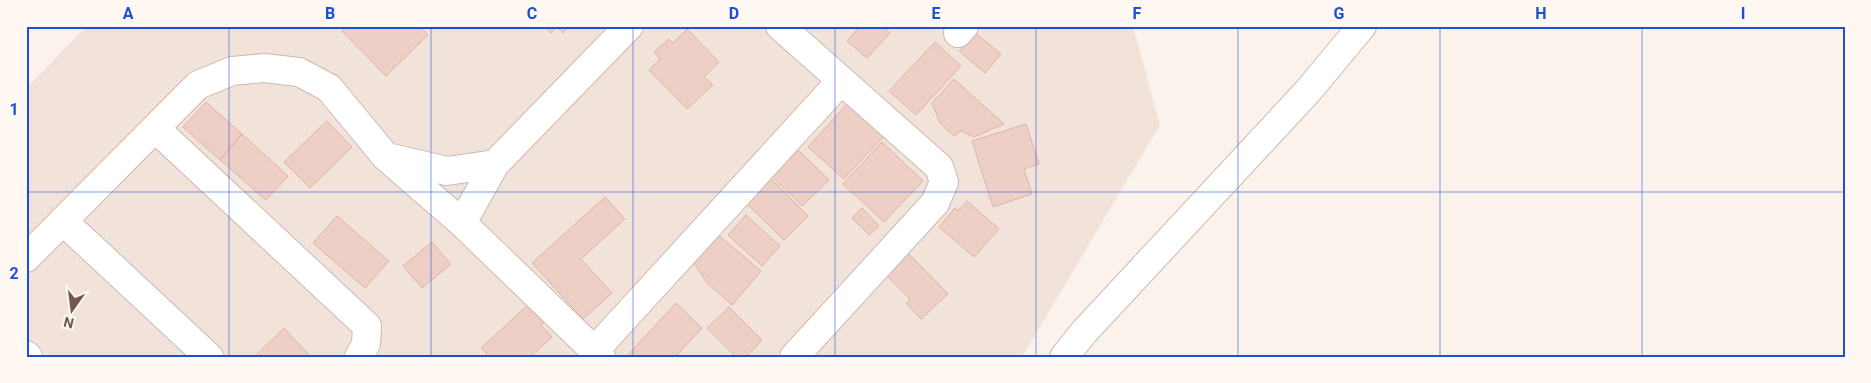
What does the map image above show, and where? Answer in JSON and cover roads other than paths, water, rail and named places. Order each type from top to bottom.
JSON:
[{"type":"street","points":[[462,223],[495,164],[629,26]]},
{"type":"street","points":[[780,26],[840,82],[939,167],[944,182],[935,203],[794,357]]},
{"type":"street","points":[[1064,357],[1084,332],[1308,91],[1362,26]]},
{"type":"street","points":[[26,258],[198,85],[232,71],[264,68],[299,72],[329,88],[386,157],[462,223],[598,353],[840,82]]},
{"type":"street","points":[[156,129],[367,326],[366,344],[359,357]]},
{"type":"street","points":[[386,157],[447,171],[495,164]]},
{"type":"street","points":[[64,221],[209,357]]}]
